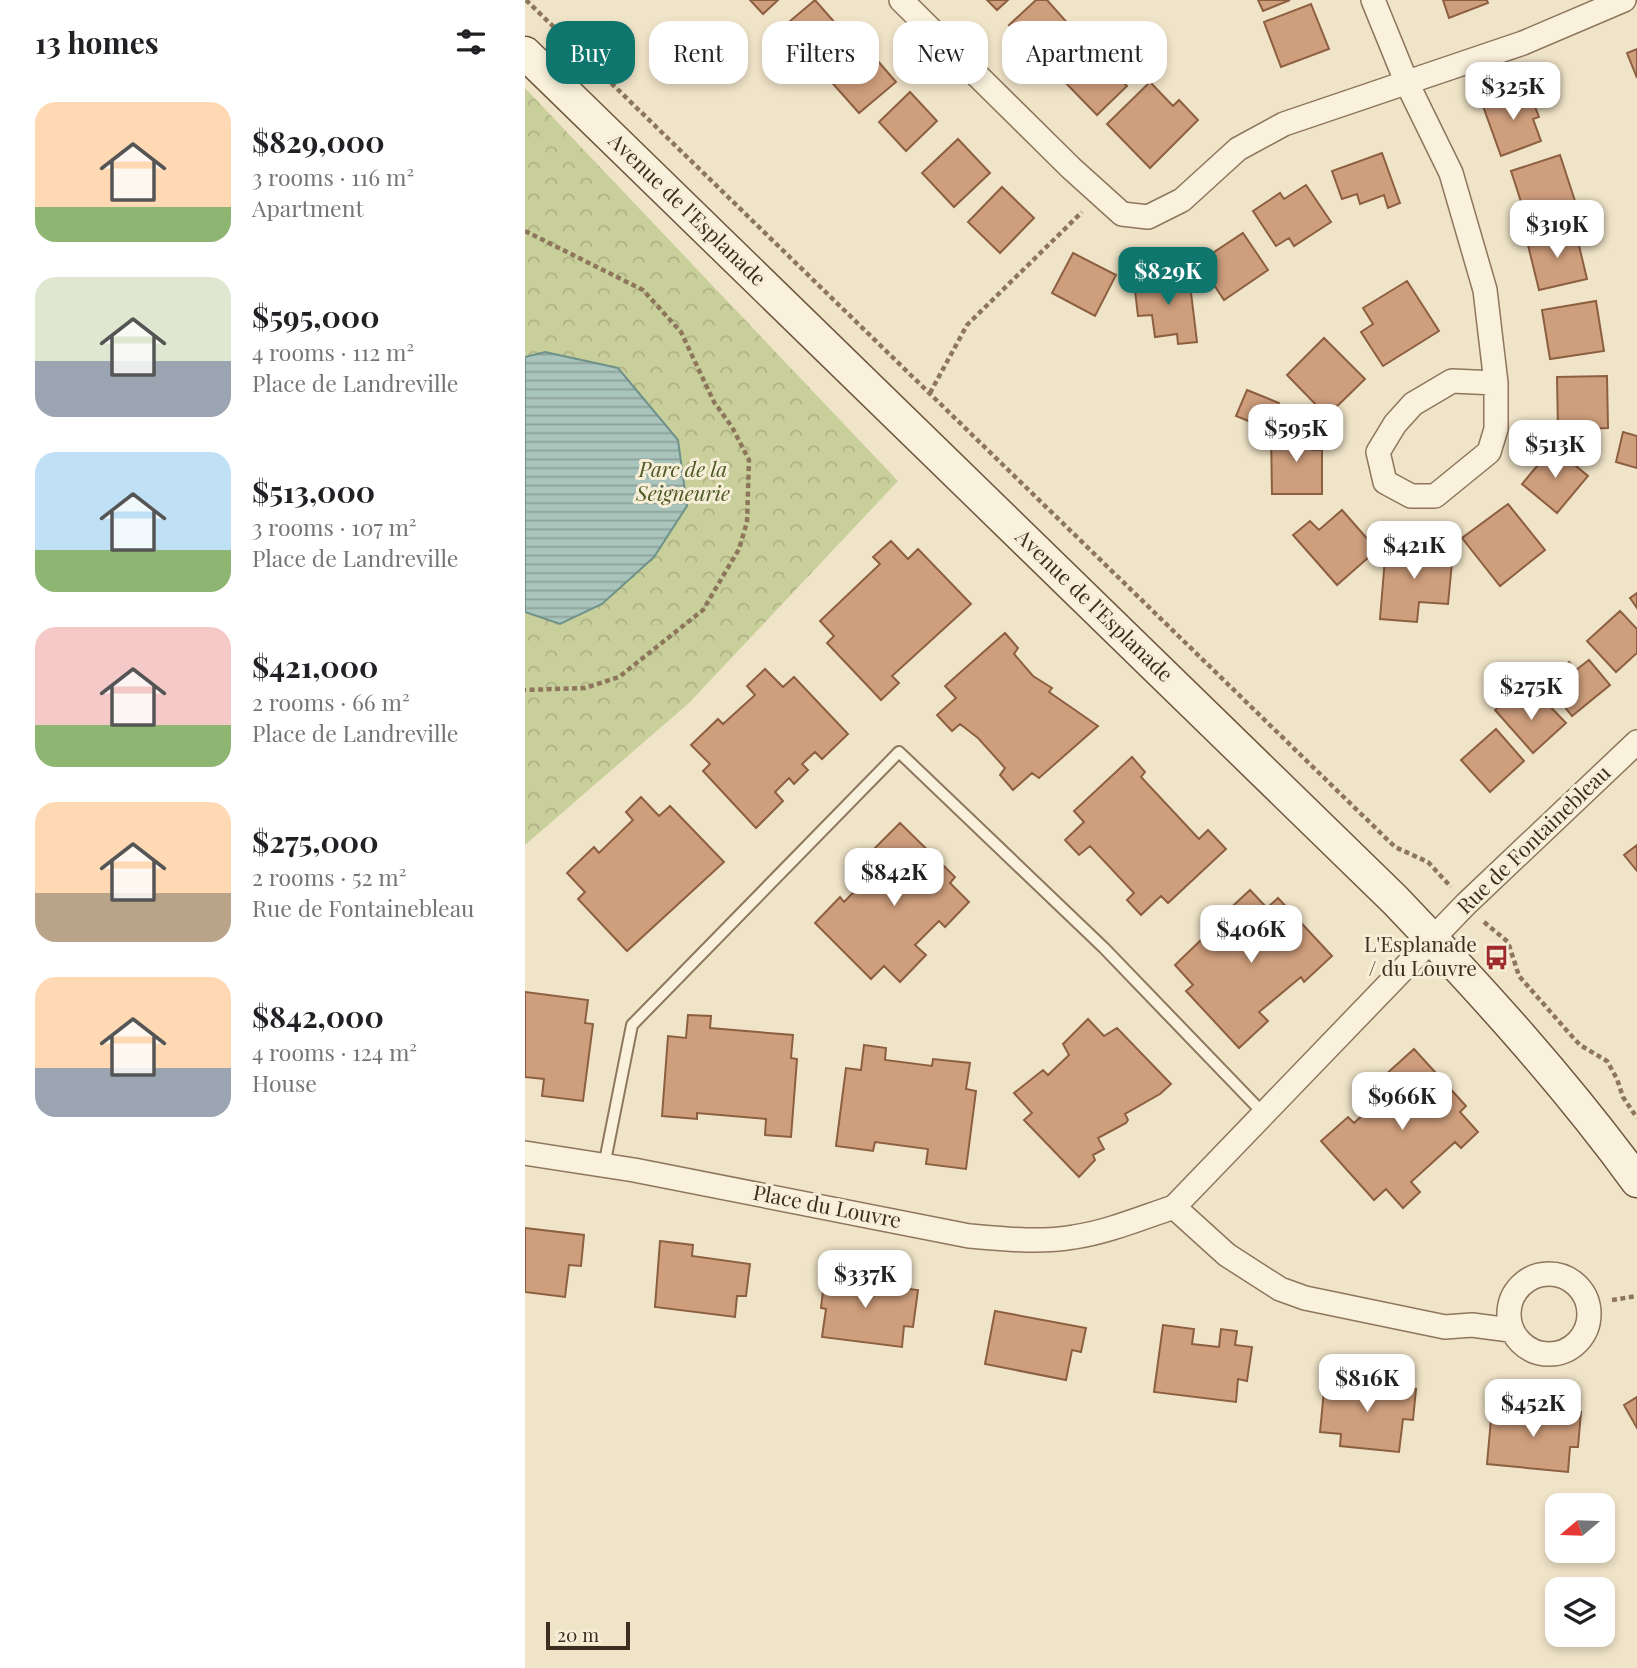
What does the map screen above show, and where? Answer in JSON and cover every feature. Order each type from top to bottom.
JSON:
[{"type":"street","points":[[901,0],[1122,214],[1148,217],[1182,200],[1238,149],[1284,124],[1523,43],[1624,0]]},
{"type":"street","points":[[1373,0],[1406,81],[1451,173],[1485,290],[1496,383],[1496,429],[1489,452],[1435,496],[1411,496],[1385,482],[1378,452],[1395,424],[1413,404],[1452,381],[1496,383]]},
{"type":"street","name":"Avenue de l'Esplanade","points":[[525,53],[1249,755],[1433,939],[1550,1069],[1637,1181]]},
{"type":"street","name":"Rue de Fontainebleau","points":[[1433,939],[1637,742]]},
{"type":"street","name":"Place du Louvre","points":[[525,1153],[969,1236],[1012,1240],[1073,1238],[1110,1229],[1174,1207],[1433,939]]},
{"type":"street","points":[[1174,1207],[1227,1255],[1280,1289],[1305,1298],[1445,1326],[1510,1330]]},
{"type":"lane","points":[[604,1166],[632,1026],[899,751],[1104,948],[1263,1113]]},
{"type":"path","name":"Avenue de l'Esplanade","points":[[526,0],[1395,847],[1428,862],[1446,881]]},
{"type":"path","points":[[930,393],[967,325],[1100,194]]},
{"type":"path","points":[[525,232],[643,290],[681,332],[714,402],[732,427],[749,460],[747,522],[739,549],[703,610],[619,677],[585,688],[525,690]]},
{"type":"path","points":[[1489,927],[1502,933],[1508,942],[1519,976],[1569,1034],[1580,1045],[1607,1061],[1623,1097],[1637,1118]]},
{"type":"path","points":[[1612,1300],[1637,1296]]},
{"type":"green space","name":"Parc de la Seigneurie","points":[[525,88],[898,481],[689,703],[525,845]]},
{"type":"water","points":[[545,352],[618,368],[678,440],[687,506],[654,557],[602,604],[560,624],[525,612],[525,357]]},
{"type":"building","points":[[750,0],[778,0],[763,14]]},
{"type":"building","points":[[815,0],[833,21],[790,21]]},
{"type":"building","points":[[987,0],[1008,0],[997,10]]},
{"type":"building","points":[[1036,0],[1047,0],[1066,21],[1013,21]]},
{"type":"building","points":[[1258,0],[1290,0],[1263,11]]},
{"type":"building","points":[[1443,0],[1487,0],[1488,3],[1449,18]]},
{"type":"building","points":[[1311,4],[1329,49],[1281,67],[1264,22]]},
{"type":"building","points":[[1637,49],[1637,78],[1627,53]]},
{"type":"building","points":[[879,62],[893,79],[894,84],[859,113],[833,84],[879,84]]},
{"type":"building","points":[[1067,84],[1125,84],[1127,86],[1097,115]]},
{"type":"building","points":[[1148,84],[1152,84],[1173,106],[1179,100],[1198,120],[1150,168],[1107,124]]},
{"type":"building","points":[[1528,89],[1539,117],[1533,119],[1541,141],[1501,156],[1483,106]]},
{"type":"building","points":[[910,92],[937,121],[906,151],[879,122]]},
{"type":"building","points":[[958,139],[990,173],[954,207],[922,173]]},
{"type":"building","points":[[1382,153],[1400,203],[1388,208],[1384,195],[1360,204],[1357,194],[1342,199],[1332,171]]},
{"type":"building","points":[[1560,155],[1576,204],[1527,220],[1511,171]]},
{"type":"building","points":[[1306,185],[1331,222],[1294,246],[1289,238],[1276,246],[1253,211],[1280,193],[1284,199]]},
{"type":"building","points":[[1002,187],[1034,218],[1000,253],[968,222]]},
{"type":"building","points":[[1575,229],[1587,279],[1539,290],[1527,241]]},
{"type":"building","points":[[1243,233],[1268,270],[1224,300],[1199,262]]},
{"type":"building","points":[[1073,253],[1116,275],[1095,316],[1052,293]]},
{"type":"building","points":[[1189,276],[1197,342],[1178,344],[1177,334],[1155,337],[1152,315],[1138,316],[1134,282]]},
{"type":"building","points":[[1407,281],[1439,331],[1383,366],[1361,332],[1373,324],[1363,308]]},
{"type":"building","points":[[1596,301],[1604,351],[1550,359],[1542,310]]},
{"type":"building","points":[[1324,338],[1365,379],[1327,416],[1287,375]]},
{"type":"building","points":[[1607,376],[1608,428],[1558,430],[1557,377]]},
{"type":"building","points":[[1247,390],[1279,403],[1268,429],[1236,416]]},
{"type":"building","points":[[1312,432],[1312,450],[1322,450],[1322,494],[1272,494],[1271,433]]},
{"type":"building","points":[[1623,432],[1637,436],[1637,468],[1616,462]]},
{"type":"building","points":[[1553,447],[1588,476],[1557,513],[1522,484]]},
{"type":"building","points":[[1508,504],[1545,550],[1500,586],[1462,538]]},
{"type":"building","points":[[1342,510],[1377,550],[1337,585],[1293,535],[1310,521],[1319,530]]},
{"type":"building","points":[[891,541],[908,559],[918,549],[971,604],[892,676],[899,683],[881,700],[827,643],[834,636],[820,621],[880,564],[873,557]]},
{"type":"building","points":[[1386,546],[1453,552],[1448,604],[1419,602],[1417,622],[1380,619]]},
{"type":"building","points":[[1637,593],[1637,608],[1630,598]]},
{"type":"building","points":[[1620,611],[1637,629],[1637,653],[1616,672],[1587,641]]},
{"type":"building","points":[[1005,633],[1018,648],[1014,654],[1033,676],[1052,688],[1049,692],[1098,726],[1039,778],[1032,773],[1013,790],[1000,775],[1005,768],[978,738],[960,724],[952,731],[937,715],[956,698],[945,686]]},
{"type":"building","points":[[1589,660],[1610,685],[1572,716],[1545,682],[1569,662],[1576,670]]},
{"type":"building","points":[[765,669],[783,687],[794,677],[848,734],[822,759],[815,752],[802,764],[808,770],[794,784],[789,778],[775,792],[783,801],[756,828],[703,771],[710,764],[691,745],[718,719],[723,724],[755,695],[747,686]]},
{"type":"building","points":[[1523,698],[1532,708],[1542,698],[1566,723],[1533,753],[1495,710],[1507,700],[1513,707]]},
{"type":"building","points":[[1496,729],[1524,761],[1490,792],[1461,760]]},
{"type":"building","points":[[1132,757],[1145,772],[1141,777],[1199,839],[1208,830],[1226,849],[1168,903],[1161,896],[1141,915],[1127,900],[1134,893],[1090,846],[1079,855],[1065,840],[1084,822],[1074,811]]},
{"type":"building","points":[[641,797],[659,816],[670,806],[724,862],[627,951],[578,899],[585,892],[567,873],[594,847],[599,853],[633,820],[626,812]]},
{"type":"building","points":[[900,823],[955,877],[950,883],[969,902],[945,927],[939,921],[915,945],[926,955],[900,982],[884,966],[871,979],[815,923],[840,897],[844,902],[881,864],[870,853]]},
{"type":"building","points":[[1637,845],[1637,871],[1624,855]]},
{"type":"building","points":[[1250,890],[1267,908],[1278,898],[1332,956],[1304,982],[1301,977],[1259,1012],[1268,1021],[1239,1048],[1186,991],[1193,985],[1175,965],[1201,940],[1208,947],[1231,925],[1222,916]]},
{"type":"building","points":[[525,992],[588,1000],[585,1023],[593,1024],[583,1101],[542,1096],[544,1079],[525,1077]]},
{"type":"building","points":[[688,1015],[711,1016],[710,1028],[793,1035],[791,1058],[797,1059],[791,1137],[765,1135],[766,1119],[697,1113],[697,1119],[662,1116],[668,1036],[686,1038]]},
{"type":"building","points":[[1088,1019],[1104,1036],[1117,1028],[1171,1084],[1160,1094],[1125,1114],[1128,1120],[1126,1123],[1098,1138],[1104,1149],[1093,1155],[1095,1160],[1079,1177],[1024,1120],[1032,1113],[1014,1093],[1043,1070],[1048,1075],[1069,1055],[1063,1044]]},
{"type":"building","points":[[864,1045],[886,1048],[885,1060],[932,1066],[933,1059],[970,1063],[966,1089],[976,1091],[966,1169],[926,1164],[928,1149],[875,1142],[873,1151],[836,1146],[846,1068],[861,1070]]},
{"type":"building","points":[[1414,1049],[1466,1106],[1460,1112],[1478,1132],[1461,1148],[1455,1142],[1411,1182],[1420,1192],[1403,1208],[1386,1189],[1374,1200],[1321,1141],[1348,1117],[1354,1123],[1393,1087],[1384,1076]]},
{"type":"building","points":[[525,1228],[584,1235],[581,1266],[569,1265],[565,1297],[525,1292]]},
{"type":"building","points":[[660,1241],[693,1245],[692,1256],[750,1264],[746,1296],[737,1296],[735,1317],[655,1307]]},
{"type":"building","points":[[826,1265],[860,1269],[858,1290],[883,1292],[884,1286],[918,1290],[913,1327],[904,1326],[902,1347],[822,1337],[826,1309],[821,1308]]},
{"type":"building","points":[[995,1311],[1086,1328],[1081,1352],[1072,1350],[1066,1380],[985,1364]]},
{"type":"building","points":[[1163,1325],[1194,1329],[1192,1344],[1219,1347],[1221,1329],[1237,1331],[1235,1345],[1252,1347],[1247,1381],[1238,1379],[1236,1402],[1154,1392]]},
{"type":"building","points":[[1325,1380],[1416,1389],[1413,1420],[1403,1419],[1399,1452],[1340,1446],[1341,1434],[1320,1432]]},
{"type":"building","points":[[1637,1397],[1637,1428],[1624,1405]]},
{"type":"building","points":[[1492,1408],[1553,1414],[1554,1410],[1581,1412],[1578,1447],[1570,1447],[1568,1472],[1487,1464]]},
{"type":"place","name":"L'Esplanade / du Louvre","points":[[1497,957]]}]
